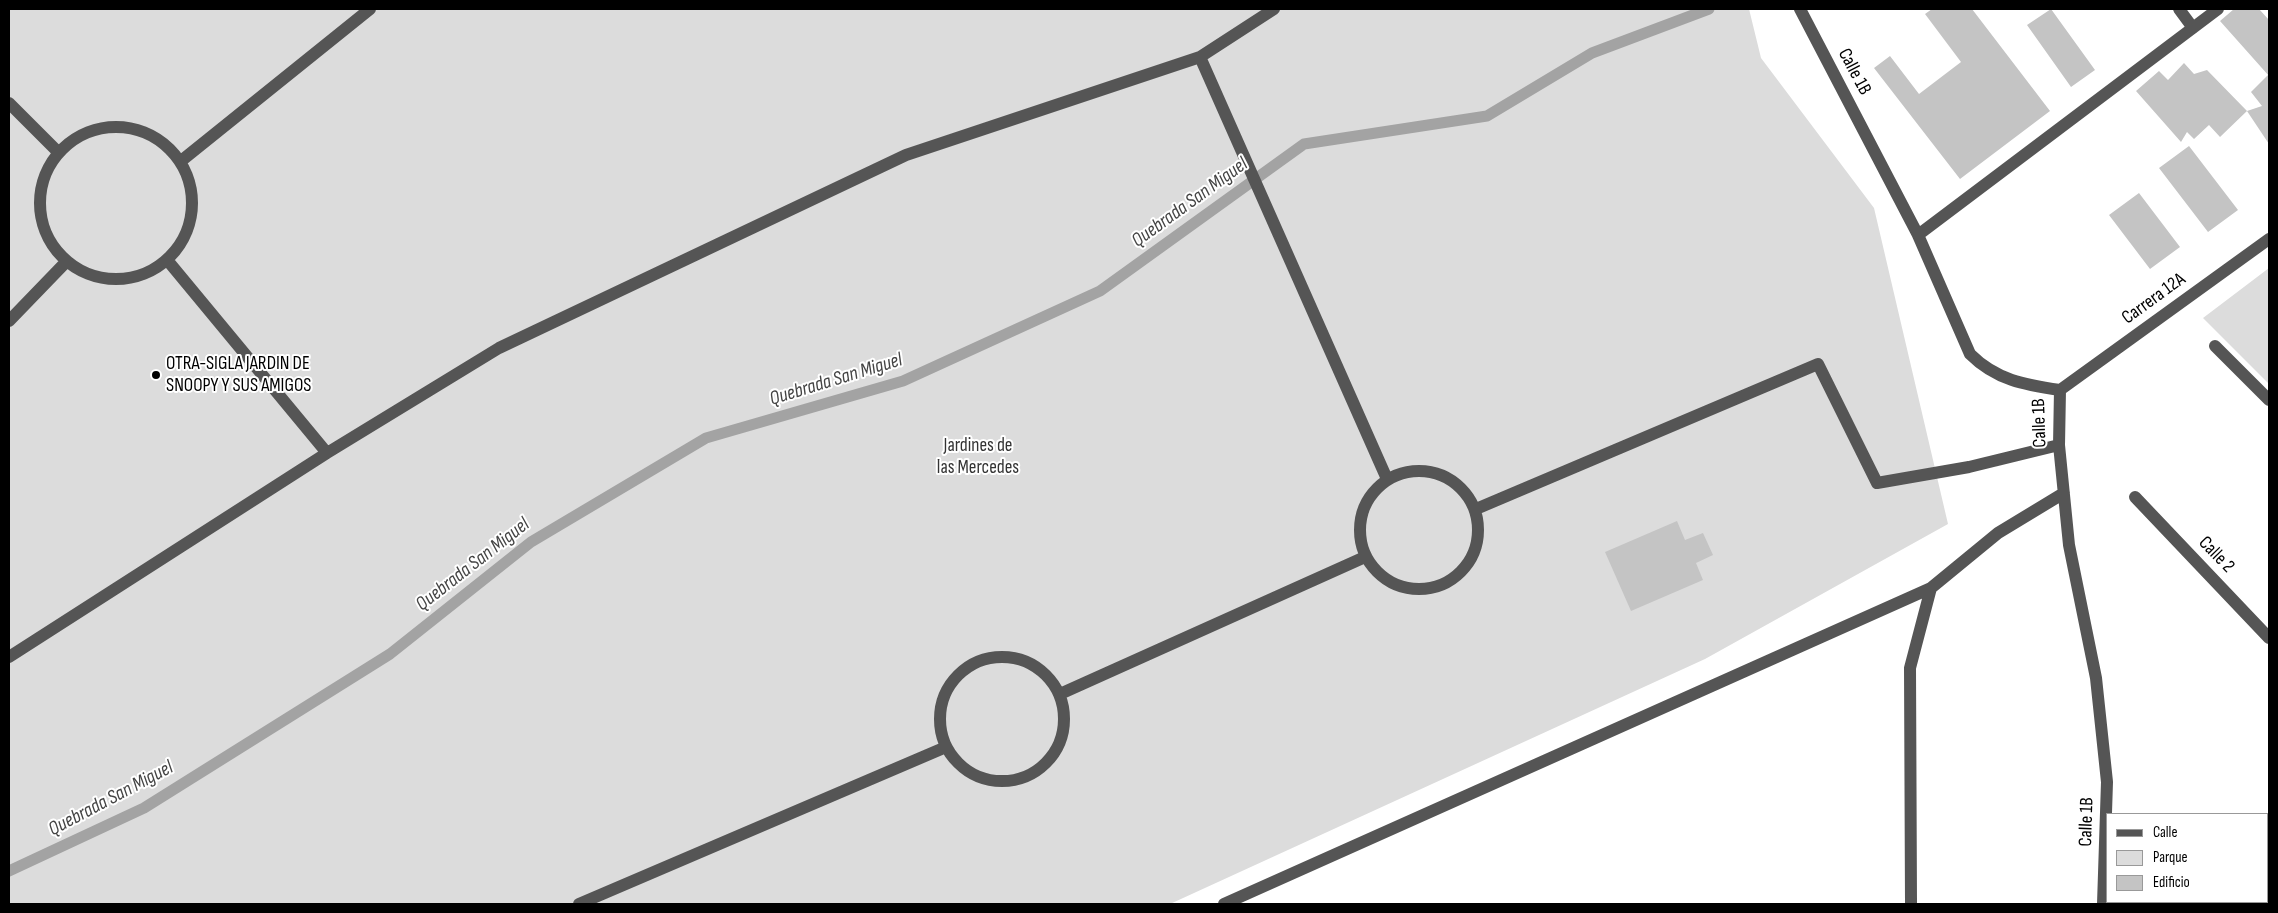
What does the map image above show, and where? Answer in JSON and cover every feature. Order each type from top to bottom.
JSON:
[{"type":"street","points":[[181,161],[370,9]]},
{"type":"street","points":[[9,657],[327,454],[499,348],[906,155],[1200,57],[1274,9]]},
{"type":"street","name":"Calle 1B","points":[[1800,9],[1918,235],[1970,354],[1983,367],[2001,378],[2027,386],[2060,390],[2059,445],[2070,545],[2096,678],[2107,782],[2103,904]]},
{"type":"street","points":[[2180,9],[2193,28]]},
{"type":"street","points":[[1918,235],[2218,9]]},
{"type":"street","points":[[1200,57],[1387,479]]},
{"type":"street","points":[[9,103],[58,152]]},
{"type":"street","points":[[116,126],[142,130],[163,142],[181,161],[193,197],[193,212],[186,237],[168,261],[138,277],[112,280],[89,276],[66,262],[50,244],[41,222],[39,195],[44,175],[58,152],[86,132],[116,126]]},
{"type":"street","name":"Carrera 12A","points":[[2060,390],[2269,239]]},
{"type":"street","points":[[168,261],[327,454]]},
{"type":"street","points":[[9,321],[66,262]]},
{"type":"street","points":[[2216,346],[2269,400]]},
{"type":"street","points":[[1476,509],[1818,364],[1878,483],[1969,467],[2059,445]]},
{"type":"street","points":[[1423,470],[1443,474],[1466,491],[1476,509],[1480,529],[1472,559],[1458,575],[1445,583],[1425,589],[1405,588],[1386,580],[1365,557],[1360,536],[1360,520],[1367,500],[1375,489],[1387,479],[1409,471],[1423,470]]},
{"type":"street","points":[[1224,904],[1931,588],[1998,533],[2064,493]]},
{"type":"street","name":"Calle 2","points":[[2135,497],[2269,638]]},
{"type":"street","points":[[1060,694],[1365,557]]},
{"type":"street","points":[[1911,904],[1910,668],[1931,588]]},
{"type":"street","points":[[1005,657],[1027,661],[1048,675],[1060,694],[1064,705],[1065,727],[1062,740],[1051,759],[1034,774],[1013,781],[997,782],[976,776],[959,765],[946,748],[939,718],[942,701],[952,682],[962,671],[982,660],[1005,657]]},
{"type":"street","points":[[579,904],[946,748]]},
{"type":"green space","name":"Jardines de las Mercedes","points":[[9,9],[1749,9],[1761,58],[1874,208],[1948,524],[1705,659],[1170,904],[9,904]]},
{"type":"green space","points":[[2269,268],[2269,384],[2203,318]]},
{"type":"building","points":[[1932,9],[1972,9],[2050,111],[1960,179],[1874,68],[1890,56],[1919,94],[1961,62],[1925,14]]},
{"type":"building","points":[[2051,9],[2095,70],[2071,87],[2027,25]]},
{"type":"building","points":[[2234,9],[2259,9],[2269,20],[2269,76],[2220,21]]},
{"type":"building","points":[[2184,63],[2194,74],[2207,70],[2247,111],[2220,137],[2209,125],[2194,139],[2187,132],[2181,142],[2136,91],[2159,71],[2168,80]]},
{"type":"building","points":[[2268,75],[2269,144],[2247,111],[2262,106],[2251,92]]},
{"type":"building","points":[[2189,146],[2238,210],[2208,232],[2159,168]]},
{"type":"building","points":[[2139,193],[2180,247],[2150,269],[2109,215]]},
{"type":"building","points":[[1677,521],[1685,540],[1703,533],[1713,555],[1696,563],[1703,580],[1631,611],[1605,552]]},
{"type":"waterway","name":"Quebrada San Miguel","points":[[9,871],[144,808],[390,654],[531,542],[706,438],[903,381],[1100,291],[1304,144],[1487,116],[1592,53],[1709,9]]},
{"type":"place","name":"OTRA-SIGLA JARDIN DE SNOOPY Y SUS AMIGOS","points":[[156,375]]}]
